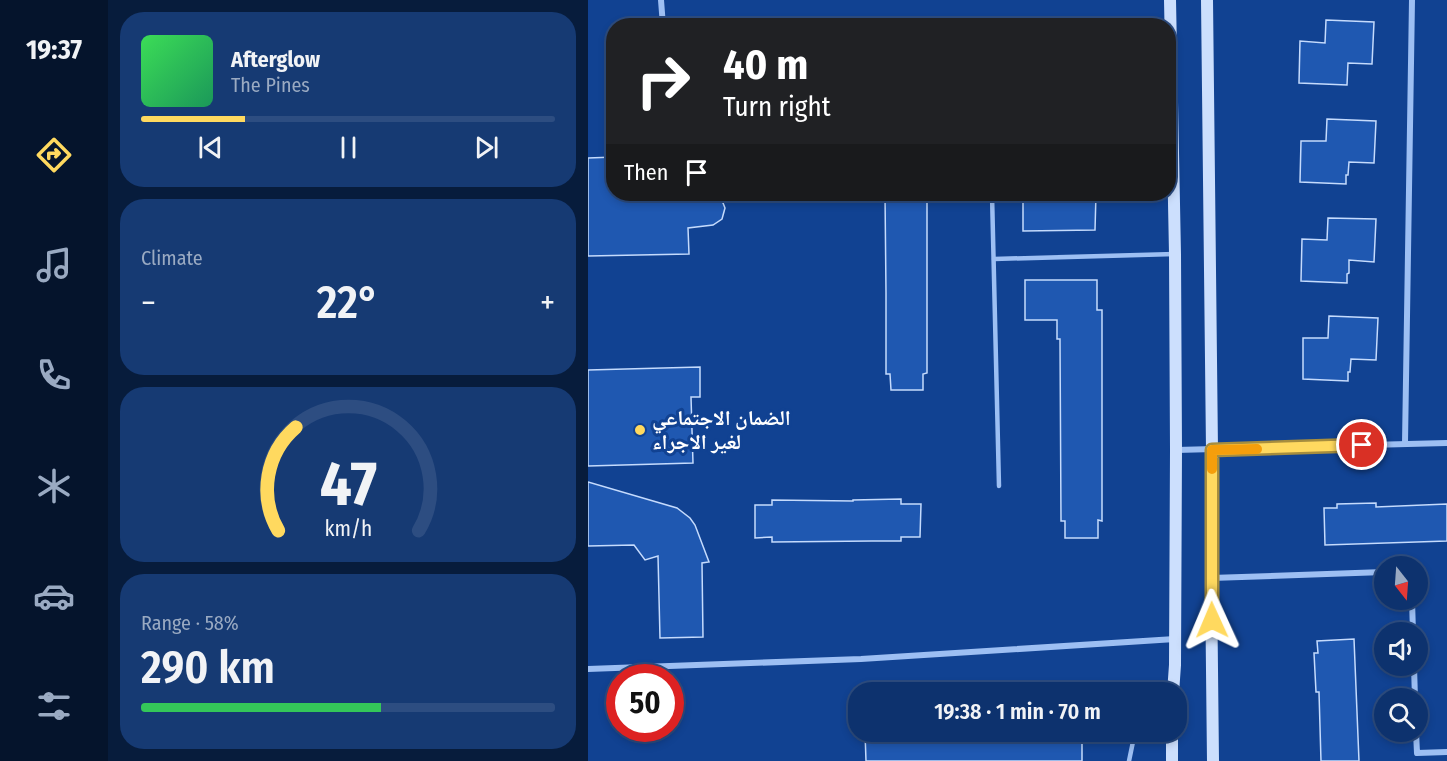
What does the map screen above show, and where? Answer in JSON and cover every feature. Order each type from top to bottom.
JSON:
[{"type":"main road","points":[[1170,0],[1170,18]]},
{"type":"main road","points":[[1207,0],[1213,761]]},
{"type":"main road","points":[[1173,201],[1176,450],[1173,682]]},
{"type":"main road","points":[[1172,742],[1172,761]]},
{"type":"main road","points":[[1164,761],[1172,746]]},
{"type":"main road","points":[[1213,746],[1223,761]]},
{"type":"street","points":[[661,0],[662,18]]},
{"type":"street","points":[[1404,443],[1412,0]]},
{"type":"street","points":[[1176,450],[1447,442]]},
{"type":"street","points":[[1212,578],[1374,572]]},
{"type":"street","points":[[588,669],[861,659],[1175,639]]},
{"type":"street","points":[[1416,742],[1417,753],[1447,752]]},
{"type":"lane","points":[[992,201],[999,486]]},
{"type":"lane","points":[[994,259],[1174,254]]},
{"type":"lane","points":[[1129,761],[1133,742]]},
{"type":"building","points":[[1326,20],[1374,22],[1372,64],[1348,63],[1347,85],[1299,83],[1300,41],[1325,43]]},
{"type":"building","points":[[1327,119],[1376,121],[1374,163],[1349,162],[1346,184],[1300,182],[1301,141],[1326,141]]},
{"type":"building","points":[[606,157],[606,201],[721,201],[725,208],[722,219],[713,225],[688,228],[689,254],[588,256],[588,158]]},
{"type":"building","points":[[885,201],[927,201],[927,373],[923,374],[923,390],[891,390],[890,374],[886,374]]},
{"type":"building","points":[[1023,201],[1096,201],[1095,230],[1023,231]]},
{"type":"building","points":[[1328,218],[1376,219],[1374,262],[1349,260],[1347,283],[1301,281],[1302,239],[1327,240]]},
{"type":"building","points":[[1025,280],[1097,280],[1097,310],[1102,310],[1102,521],[1098,520],[1098,538],[1065,538],[1065,521],[1061,521],[1060,339],[1057,339],[1057,320],[1025,320]]},
{"type":"building","points":[[1329,316],[1378,318],[1376,360],[1351,359],[1348,381],[1303,379],[1303,338],[1328,338]]},
{"type":"building","name":"الضمان الاجتماعي لغير الاجراء","points":[[700,367],[700,397],[691,397],[693,463],[588,466],[588,370]]},
{"type":"building","points":[[588,482],[677,508],[690,518],[695,525],[709,562],[702,563],[703,637],[660,638],[658,556],[645,560],[634,545],[588,546]]},
{"type":"building","points":[[901,499],[901,504],[921,504],[920,537],[901,537],[901,541],[772,542],[772,537],[755,538],[755,505],[772,505],[772,500]]},
{"type":"building","points":[[1376,503],[1376,507],[1447,504],[1447,541],[1325,545],[1324,508],[1337,508],[1337,504]]},
{"type":"building","points":[[1354,639],[1359,761],[1321,761],[1319,692],[1316,692],[1314,653],[1318,653],[1317,641]]},
{"type":"building","points":[[865,742],[1082,742],[1082,761],[866,761]]},
{"type":"slow traffic","points":[[1212,469],[1212,450],[1257,449]]},
{"type":"place","name":"الضمان الاجتماعي لغير الاجراء","points":[[640,430]]},
{"type":"route","points":[[1212,620],[1212,450],[1362,445]]}]
